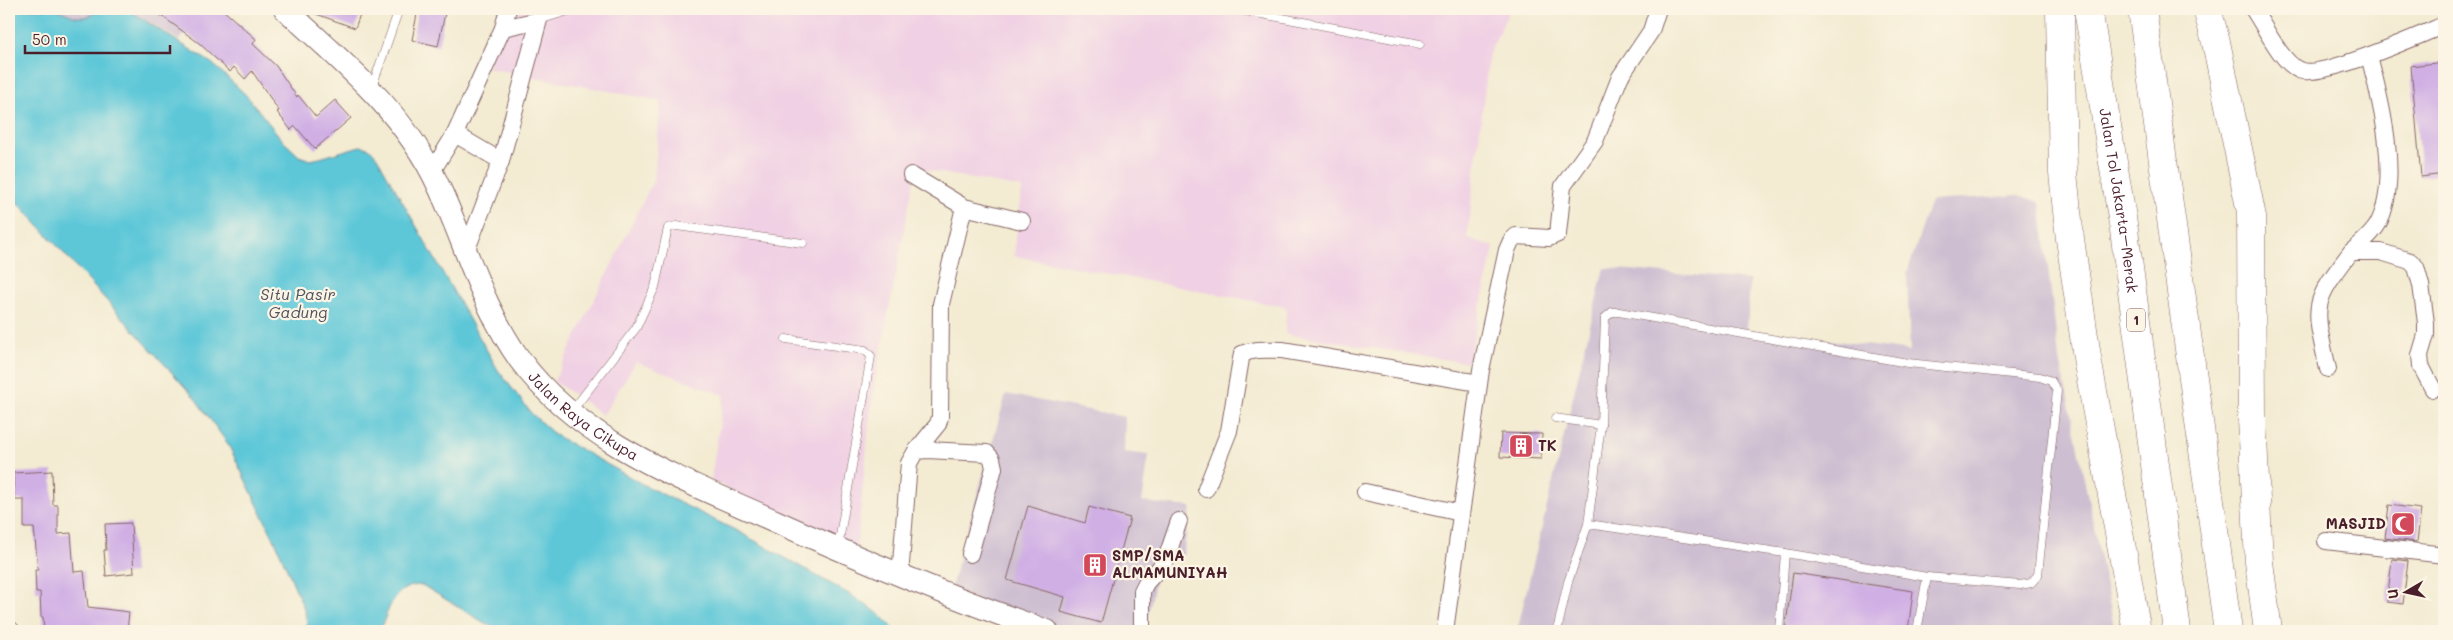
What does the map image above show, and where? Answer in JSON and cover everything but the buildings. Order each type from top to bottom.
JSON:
[{"type":"highway","points":[[2060,9],[2063,173],[2070,239],[2088,364],[2137,631]]},
{"type":"highway","name":"Jalan Tol Jakarta–Merak","points":[[2088,9],[2124,230],[2177,631]]},
{"type":"highway","points":[[2142,9],[2228,631]]},
{"type":"highway","points":[[2207,9],[2216,42],[2251,212],[2252,418],[2259,562],[2268,631]]},
{"type":"main road","name":"Jalan Raya Cikupa","points":[[285,9],[372,89],[411,138],[439,186],[477,284],[516,354],[545,390],[571,412],[649,464],[1010,625],[1047,631]]},
{"type":"street","points":[[431,173],[455,134],[503,28],[508,9]]},
{"type":"street","points":[[1445,631],[1479,383],[1502,265],[1510,242],[1516,236],[1549,238],[1558,234],[1564,186],[1595,141],[1620,77],[1651,31],[1658,9]]},
{"type":"street","points":[[2253,9],[2284,58],[2298,70],[2308,72],[2369,56],[2444,25]]},
{"type":"street","points":[[465,254],[500,161],[539,20],[503,28]]},
{"type":"street","points":[[2328,369],[2317,320],[2317,307],[2327,284],[2351,252],[2378,225],[2386,194],[2386,137],[2382,106],[2369,56]]},
{"type":"street","points":[[455,134],[500,161]]},
{"type":"street","points":[[911,175],[964,207],[1022,221]]},
{"type":"street","points":[[900,576],[909,462],[938,424],[940,417],[941,304],[964,207]]},
{"type":"street","points":[[2351,252],[2381,252],[2410,261],[2416,267],[2421,285],[2426,323],[2426,335],[2420,355],[2421,366],[2434,389]]},
{"type":"street","points":[[1206,489],[1228,431],[1240,359],[1242,354],[1246,352],[1262,349],[1282,350],[1479,383]]},
{"type":"street","points":[[916,451],[987,453],[992,459],[994,468],[970,554]]},
{"type":"street","points":[[1365,492],[1461,513]]},
{"type":"street","points":[[1142,631],[1142,591],[1146,582],[1165,562],[1178,521]]},
{"type":"street","points":[[2326,541],[2444,555]]},
{"type":"street","points":[[9,628],[12,631]]},
{"type":"lane","points":[[372,89],[399,9]]},
{"type":"lane","points":[[539,20],[575,9]]},
{"type":"lane","points":[[1235,9],[1420,44]]},
{"type":"lane","points":[[571,412],[636,328],[655,287],[668,228],[676,226],[803,243]]},
{"type":"lane","points":[[1557,631],[1568,582],[1588,524],[1601,425],[1605,318],[1612,312],[1908,363],[2040,377],[2051,381],[2057,390],[2038,574],[2031,583],[2020,586],[1927,577],[1785,553],[1588,524]]},
{"type":"lane","points":[[786,339],[865,350],[871,356],[838,549]]},
{"type":"lane","points":[[1555,418],[1601,425]]},
{"type":"lane","points":[[1779,631],[1785,553]]},
{"type":"lane","points":[[1917,631],[1927,577]]},
{"type":"shaded area","points":[[56,9],[102,9],[88,17],[76,17]]},
{"type":"shaded area","points":[[127,9],[205,9],[179,40]]},
{"type":"shaded area","points":[[504,9],[1510,9],[1489,54],[1467,238],[1494,247],[1468,363],[1285,334],[1286,307],[1014,256],[1022,188],[916,168],[872,398],[856,553],[711,480],[724,395],[636,362],[603,415],[554,381],[654,179],[661,101],[488,68]]},
{"type":"shaded area","points":[[2018,195],[2040,202],[2058,350],[2115,631],[1517,631],[1604,268],[1750,280],[1747,329],[1910,351],[1907,273],[1931,201]]},
{"type":"shaded area","points":[[1006,394],[1125,417],[1124,452],[1149,455],[1142,502],[1191,507],[1183,556],[1161,552],[1145,631],[1066,631],[950,591]]},
{"type":"water","name":"Situ Pasir Gadung","points":[[9,9],[56,9],[76,17],[88,17],[102,9],[127,9],[213,64],[246,95],[284,142],[299,156],[310,160],[360,146],[369,148],[377,157],[498,370],[531,413],[555,435],[644,485],[741,533],[849,594],[875,611],[890,624],[894,631],[498,631],[422,585],[404,589],[398,594],[393,600],[380,631],[308,631],[305,611],[276,543],[228,444],[194,397],[21,206],[9,196]]},
{"type":"place","name":"TK","points":[[1521,446]]},
{"type":"place","name":"MASJID","points":[[2403,524]]},
{"type":"place","name":"SMP/SMA ALMAMUNIYAH","points":[[1095,565]]}]
